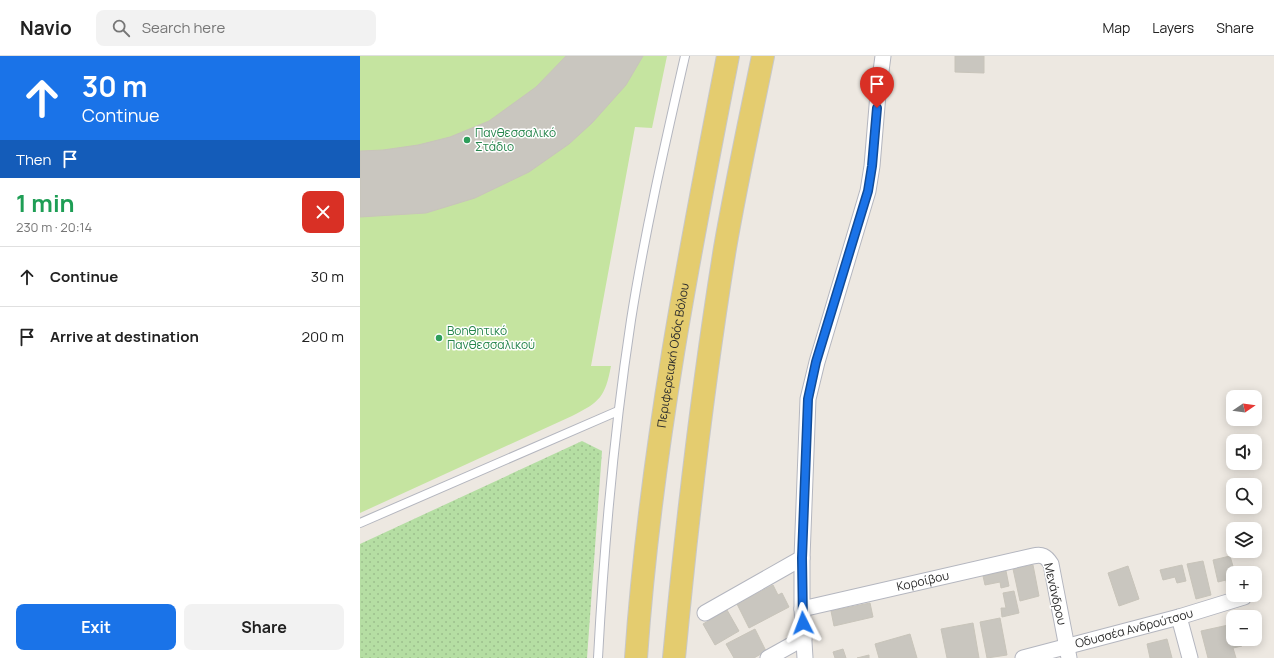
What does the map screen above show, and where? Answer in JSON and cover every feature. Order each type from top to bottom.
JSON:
[{"type":"main road","name":"Περιφερειακή Οδός Βόλου","points":[[636,658],[647,542],[674,339],[689,251],[728,56]]},
{"type":"main road","points":[[674,658],[685,543],[705,384],[725,247],[763,56]]},
{"type":"street","points":[[805,658],[802,608],[802,558],[808,399],[816,362],[868,191],[872,166],[883,56]]},
{"type":"street","name":"Κοροίβου","points":[[802,608],[1043,555]]},
{"type":"street","name":"Μενάνδρου","points":[[1043,555],[1048,558],[1050,564],[1068,652]]},
{"type":"street","points":[[705,612],[802,558]]},
{"type":"street","name":"Οδυσσέα Ανδρούτσου","points":[[1023,658],[1068,652],[1229,602]]},
{"type":"street","points":[[1180,618],[1190,658]]},
{"type":"street","points":[[768,658],[804,638]]},
{"type":"lane","points":[[598,658],[602,578],[618,410],[631,318],[647,228],[685,56]]},
{"type":"lane","points":[[360,523],[618,410]]},
{"type":"green space","name":"Πανθεσσαλικό Στάδιο","points":[[360,56],[667,56],[652,128],[635,127],[591,366],[611,366],[606,385],[600,397],[589,407],[572,416],[360,513]]},
{"type":"green space","points":[[582,441],[602,451],[587,658],[360,658],[360,544]]},
{"type":"building","points":[[566,56],[643,56],[626,85],[592,123],[569,144],[529,172],[475,198],[426,213],[360,217],[360,151],[383,150],[418,145],[450,137],[489,121],[536,87]]},
{"type":"building","points":[[955,56],[984,56],[984,73],[955,72]]},
{"type":"building","points":[[1226,557],[1231,558],[1233,566],[1226,566],[1226,580],[1218,582],[1213,560]]},
{"type":"building","points":[[1203,561],[1211,595],[1196,599],[1187,564]]},
{"type":"building","points":[[1033,565],[1039,596],[1020,601],[1013,569]]},
{"type":"building","points":[[1182,565],[1186,581],[1177,583],[1175,577],[1163,580],[1160,570]]},
{"type":"building","points":[[1128,566],[1139,599],[1119,606],[1108,573]]},
{"type":"building","points":[[1006,571],[1009,586],[1001,588],[1000,582],[985,585],[983,576]]},
{"type":"building","points":[[773,585],[778,595],[782,593],[789,607],[749,628],[737,604]]},
{"type":"building","points":[[1014,591],[1019,613],[1002,617],[1001,608],[1006,608],[1003,593]]},
{"type":"building","points":[[870,603],[873,617],[834,626],[831,611]]},
{"type":"building","points":[[727,610],[739,631],[715,645],[703,624]]},
{"type":"building","points":[[1000,618],[1007,655],[987,658],[980,622]]},
{"type":"building","points":[[973,623],[979,658],[947,658],[941,629]]},
{"type":"building","points":[[1226,626],[1226,646],[1242,646],[1233,648],[1236,658],[1208,658],[1201,631]]},
{"type":"building","points":[[755,629],[766,651],[754,658],[734,658],[726,644]]},
{"type":"building","points":[[910,634],[917,658],[879,658],[875,644]]},
{"type":"building","points":[[1167,639],[1172,658],[1150,658],[1147,644]]},
{"type":"building","points":[[843,649],[846,658],[835,658],[833,652]]},
{"type":"building","points":[[869,655],[869,658],[857,658]]},
{"type":"place","name":"Πανθεσσαλικό Στάδιο","points":[[467,140]]},
{"type":"place","name":"Βοηθητικό Πανθεσσαλικού","points":[[439,338]]},
{"type":"route","points":[[803,623],[802,558],[806,412],[810,385],[816,362],[866,202],[871,180],[877,108]]}]
